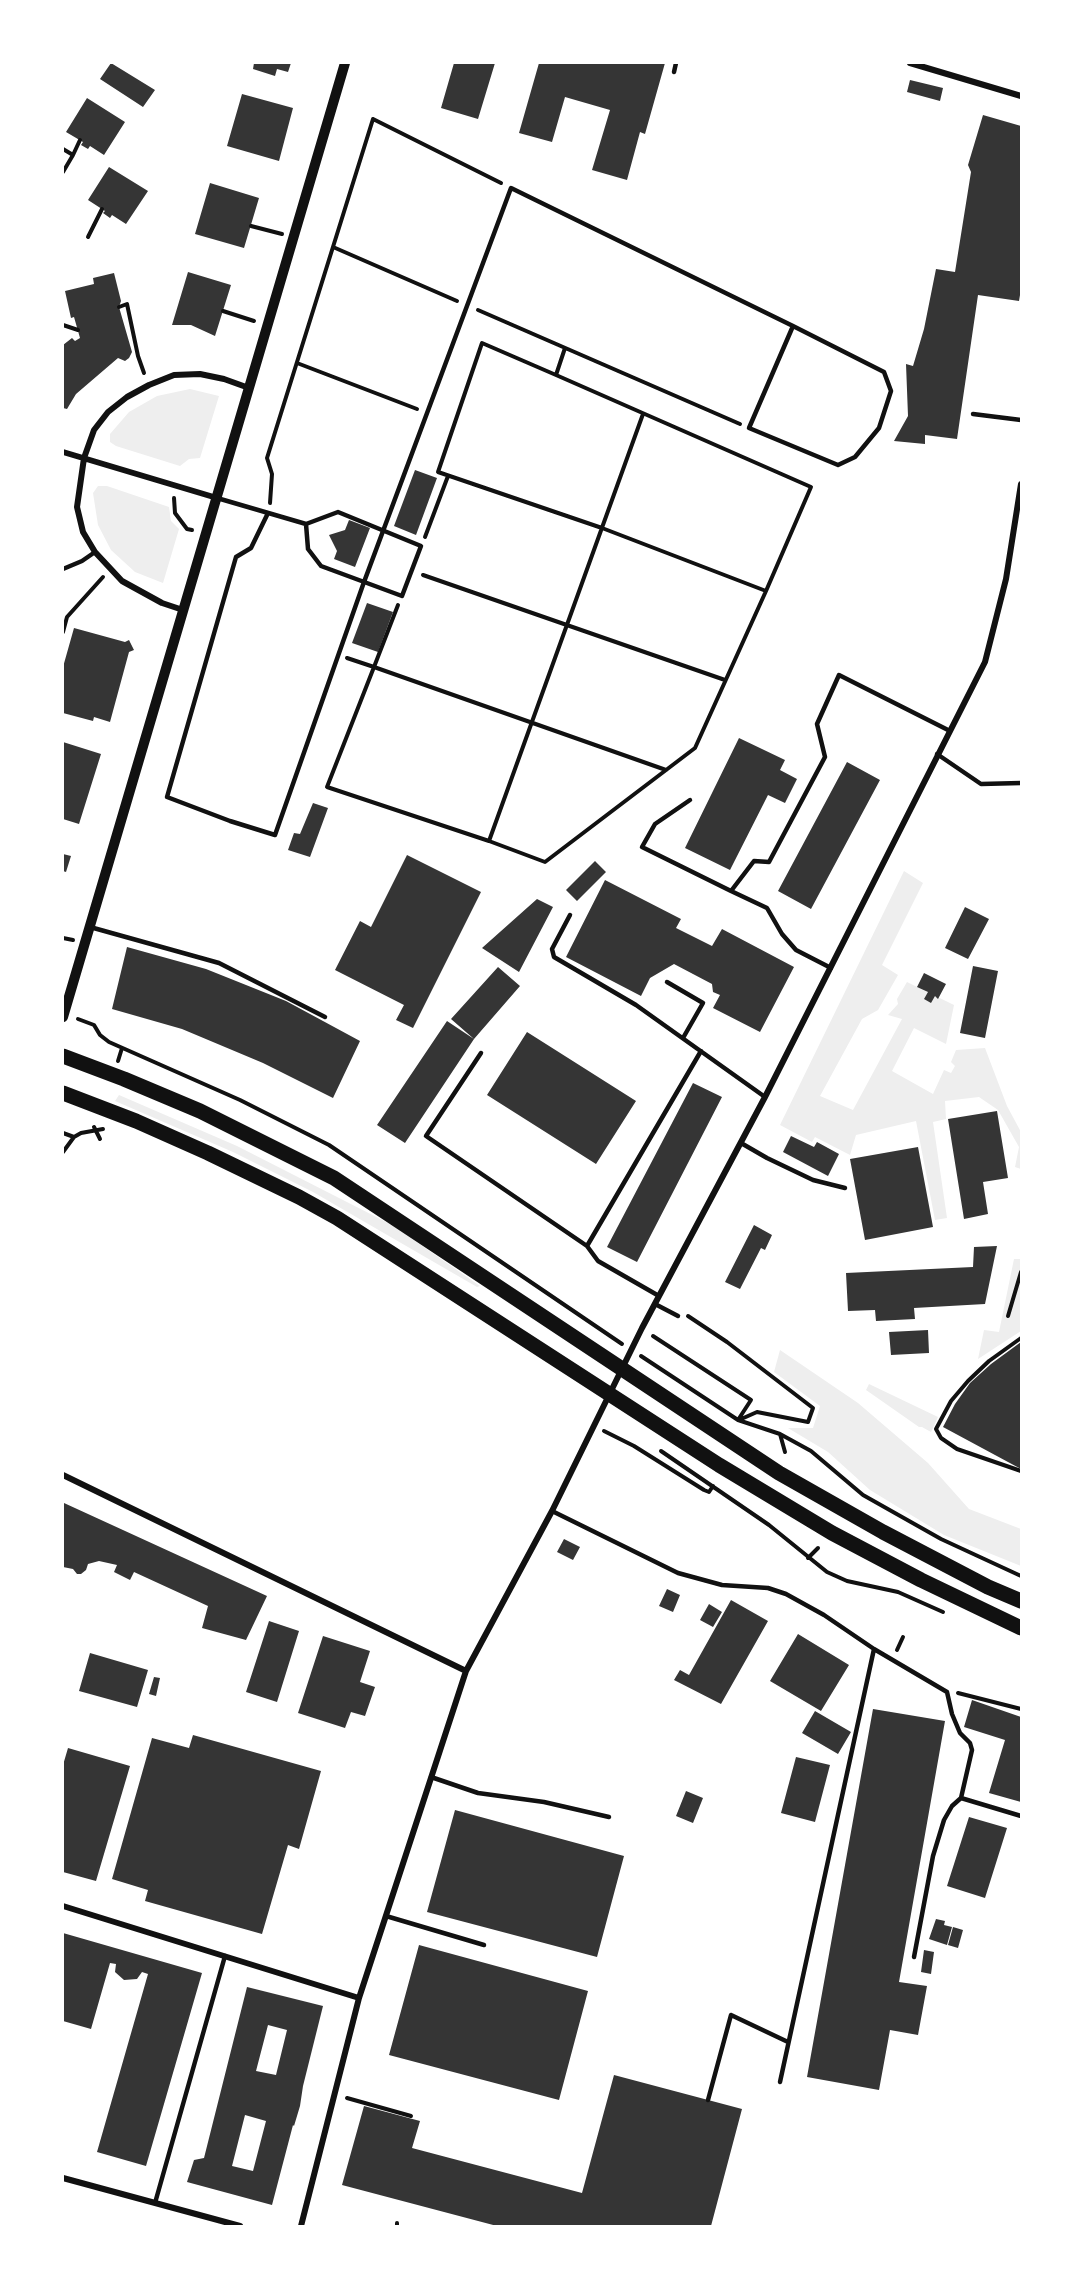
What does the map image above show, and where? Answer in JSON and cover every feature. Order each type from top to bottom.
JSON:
[{"type":"main road","points":[[63,1056],[200,1112],[334,1178],[779,1473],[883,1532],[988,1587],[1021,1601]]},
{"type":"main road","points":[[63,1093],[136,1121],[298,1197],[337,1218],[708,1458],[863,1550],[1018,1626]]},
{"type":"street","points":[[63,1017],[345,63]]},
{"type":"street","points":[[910,63],[1021,96]]},
{"type":"street","points":[[183,610],[162,603],[122,581],[95,552],[83,532],[77,507],[84,458],[94,430],[108,412],[127,396],[149,385],[174,375],[200,374],[249,388]]},
{"type":"street","points":[[63,452],[217,498]]},
{"type":"street","points":[[301,2226],[359,1998],[466,1671],[552,1511],[642,1328],[765,1097],[985,662],[1006,579],[1021,484]]},
{"type":"street","points":[[63,1475],[466,1671]]},
{"type":"street","points":[[63,1906],[359,1998]]},
{"type":"street","points":[[63,2178],[240,2226]]},
{"type":"lane","points":[[674,72],[676,63]]},
{"type":"lane","points":[[268,513],[251,548],[236,557],[167,797],[275,835],[426,412],[511,188],[793,326],[884,372],[891,391],[879,428],[855,457],[838,465],[749,428],[793,326]]},
{"type":"lane","points":[[973,414],[1021,420]]},
{"type":"lane","points":[[217,498],[306,524],[338,512],[421,546],[402,596],[321,566],[308,549],[306,524]]},
{"type":"lane","points":[[63,569],[82,561],[95,552]]},
{"type":"lane","points":[[731,891],[754,861],[769,862],[825,757],[817,724],[839,675],[950,730]]},
{"type":"lane","points":[[937,754],[981,783],[1020,781]]},
{"type":"lane","points":[[690,800],[655,824],[642,847],[767,908],[782,934],[796,950],[831,968]]},
{"type":"lane","points":[[570,915],[552,949],[554,957],[636,1005],[765,1097]]},
{"type":"lane","points":[[90,927],[219,963],[325,1017]]},
{"type":"lane","points":[[667,982],[703,1003],[682,1038]]},
{"type":"lane","points":[[587,1246],[702,1051]]},
{"type":"lane","points":[[481,1053],[426,1136],[587,1246],[598,1261],[659,1296]]},
{"type":"lane","points":[[741,1143],[813,1180],[845,1188]]},
{"type":"lane","points":[[655,1304],[678,1316]]},
{"type":"lane","points":[[552,1511],[678,1573],[722,1585],[768,1588],[786,1594],[824,1615],[874,1649],[947,1692],[952,1714],[960,1733],[970,1743],[972,1750],[961,1798],[952,1806],[944,1820],[936,1847],[914,1957]]},
{"type":"lane","points":[[780,2082],[874,1649]]},
{"type":"lane","points":[[431,1777],[478,1793],[544,1802],[609,1817]]},
{"type":"lane","points":[[961,1798],[1021,1816]]},
{"type":"lane","points":[[386,1916],[484,1945]]},
{"type":"lane","points":[[156,2203],[225,1956]]},
{"type":"lane","points":[[708,2100],[731,2015],[788,2042]]},
{"type":"path","points":[[268,513],[272,493],[272,474],[267,458],[373,119],[511,188]]},
{"type":"path","points":[[63,172],[80,140]]},
{"type":"path","points":[[63,149],[73,155]]},
{"type":"path","points":[[88,237],[102,209]]},
{"type":"path","points":[[251,226],[293,238]]},
{"type":"path","points":[[333,247],[749,428]]},
{"type":"path","points":[[119,307],[127,304],[138,356],[149,385]]},
{"type":"path","points":[[223,311],[268,325]]},
{"type":"path","points":[[63,325],[78,330]]},
{"type":"path","points":[[402,596],[327,787],[545,862],[695,748],[766,591],[811,488],[482,343],[438,472],[602,528],[766,591]]},
{"type":"path","points":[[556,375],[566,348]]},
{"type":"path","points":[[297,363],[426,412]]},
{"type":"path","points":[[489,841],[643,414]]},
{"type":"path","points":[[421,546],[448,476]]},
{"type":"path","points":[[174,485],[175,513],[187,529],[206,536]]},
{"type":"path","points":[[63,632],[68,617],[110,569]]},
{"type":"path","points":[[411,571],[725,680]]},
{"type":"path","points":[[340,655],[666,770]]},
{"type":"path","points":[[94,1025],[100,1035],[109,1042],[240,1100],[329,1145],[626,1346]]},
{"type":"path","points":[[93,1129],[100,1139]]},
{"type":"path","points":[[63,1133],[74,1137],[63,1152]]},
{"type":"path","points":[[1008,1316],[1021,1272]]},
{"type":"path","points":[[688,1316],[727,1342],[813,1408],[808,1422],[757,1412],[738,1420]]},
{"type":"path","points":[[642,1328],[751,1400],[738,1420]]},
{"type":"path","points":[[1021,1338],[989,1361],[968,1381],[951,1401],[936,1429],[941,1438],[957,1449],[1021,1471]]},
{"type":"path","points":[[636,1353],[725,1413],[738,1420],[780,1434],[811,1451],[863,1495],[941,1539],[1021,1576]]},
{"type":"path","points":[[593,1426],[634,1446],[704,1490],[709,1492],[713,1486]]},
{"type":"path","points":[[780,1434],[785,1452]]},
{"type":"path","points":[[701,1478],[769,1525],[826,1572],[847,1581],[898,1592],[948,1614]]},
{"type":"path","points":[[808,1558],[818,1548]]},
{"type":"path","points":[[900,1642],[903,1637]]},
{"type":"path","points":[[947,1692],[972,1695],[1021,1709]]},
{"type":"path","points":[[334,2095],[411,2116]]},
{"type":"shaded area","points":[[190,389],[219,396],[200,458],[189,459],[180,466],[116,446],[110,442],[110,434],[129,412],[157,396]]},
{"type":"shaded area","points":[[98,486],[107,486],[169,507],[171,521],[179,529],[163,583],[135,572],[111,550],[98,525],[93,493]]},
{"type":"shaded area","points":[[904,871],[923,883],[882,965],[898,975],[878,1010],[862,1019],[820,1096],[853,1110],[902,1019],[888,1015],[898,1004],[897,999],[907,982],[954,1005],[946,1044],[914,1028],[892,1071],[933,1094],[944,1070],[951,1073],[955,1066],[951,1062],[956,1050],[985,1048],[1007,1106],[1021,1132],[1021,1169],[1015,1167],[1019,1147],[998,1110],[979,1097],[945,1101],[946,1119],[933,1122],[947,1218],[935,1220],[916,1121],[856,1135],[850,1155],[815,1137],[812,1142],[780,1125]]},
{"type":"shaded area","points":[[119,1095],[237,1146],[392,1225],[480,1286],[477,1287],[313,1192],[233,1152],[115,1101]]},
{"type":"shaded area","points":[[1014,1259],[1021,1259],[1021,1331],[978,1359],[984,1330],[999,1332]]},
{"type":"shaded area","points":[[780,1350],[858,1403],[928,1463],[969,1509],[1021,1529],[1021,1566],[944,1535],[870,1490],[828,1452],[788,1428],[813,1428],[820,1406],[774,1372]]},
{"type":"shaded area","points":[[869,1384],[938,1417],[931,1432],[919,1427],[866,1390]]},
{"type":"building","points":[[111,63],[155,90],[143,107],[100,79]]},
{"type":"building","points":[[254,63],[291,63],[288,72],[277,69],[275,76],[253,69]]},
{"type":"building","points":[[454,63],[495,63],[478,119],[441,108]]},
{"type":"building","points":[[539,63],[665,63],[645,134],[640,132],[627,180],[592,170],[610,110],[565,97],[552,142],[519,133]]},
{"type":"building","points":[[910,80],[943,88],[940,101],[907,92]]},
{"type":"building","points":[[242,94],[293,108],[279,161],[227,146]]},
{"type":"building","points":[[87,98],[125,122],[104,155],[90,146],[88,149],[81,145],[83,142],[66,132]]},
{"type":"building","points":[[983,115],[1021,126],[1021,289],[1019,301],[978,295],[957,439],[925,435],[925,444],[894,441],[908,416],[906,364],[913,366],[924,329],[936,269],[955,272],[971,172],[968,165]]},
{"type":"building","points":[[109,167],[148,191],[126,224],[112,215],[110,218],[103,213],[105,211],[88,200]]},
{"type":"building","points":[[210,183],[259,198],[244,248],[195,234]]},
{"type":"building","points":[[188,272],[231,285],[215,336],[191,325],[172,325]]},
{"type":"building","points":[[114,273],[121,301],[119,307],[132,352],[125,361],[118,358],[76,394],[67,409],[63,408],[63,345],[72,338],[75,341],[80,338],[74,317],[71,318],[65,291],[94,284],[93,278]]},
{"type":"building","points":[[415,470],[437,478],[416,535],[394,526]]},
{"type":"building","points":[[349,520],[370,528],[355,567],[334,559],[337,551],[329,535],[345,530]]},
{"type":"building","points":[[367,603],[393,612],[378,652],[352,643]]},
{"type":"building","points":[[74,628],[125,642],[129,640],[134,650],[129,652],[110,722],[94,717],[93,721],[63,713],[63,667]]},
{"type":"building","points":[[739,738],[785,760],[780,770],[797,779],[785,803],[768,795],[730,870],[685,848]]},
{"type":"building","points":[[63,742],[101,754],[79,824],[63,819]]},
{"type":"building","points":[[847,762],[880,780],[811,909],[778,891]]},
{"type":"building","points":[[313,803],[328,808],[310,857],[288,850],[294,833],[300,834]]},
{"type":"building","points":[[63,854],[71,856],[66,872],[63,871]]},
{"type":"building","points":[[407,855],[481,892],[413,1028],[396,1020],[404,1005],[335,970],[360,921],[371,927]]},
{"type":"building","points":[[595,861],[606,872],[577,901],[566,890]]},
{"type":"building","points":[[605,880],[681,919],[676,928],[712,946],[722,929],[794,967],[760,1032],[713,1008],[720,995],[713,992],[712,984],[674,964],[650,978],[641,996],[566,957]]},
{"type":"building","points":[[537,899],[553,907],[519,972],[482,948]]},
{"type":"building","points":[[965,907],[989,919],[968,959],[945,948]]},
{"type":"building","points":[[127,947],[206,969],[286,1001],[360,1041],[333,1098],[263,1063],[182,1029],[112,1009]]},
{"type":"building","points":[[973,966],[998,971],[985,1038],[960,1033]]},
{"type":"building","points":[[498,967],[520,986],[474,1039],[451,1019]]},
{"type":"building","points":[[924,973],[946,984],[938,999],[935,996],[931,1003],[924,999],[928,992],[917,987]]},
{"type":"building","points":[[447,1021],[474,1039],[405,1143],[377,1125]]},
{"type":"building","points":[[527,1032],[636,1101],[596,1164],[487,1095]]},
{"type":"building","points":[[693,1083],[722,1097],[637,1262],[607,1247]]},
{"type":"building","points":[[997,1111],[1008,1178],[983,1182],[988,1214],[964,1219],[948,1119]]},
{"type":"building","points":[[791,1136],[814,1147],[817,1142],[839,1154],[828,1176],[783,1152]]},
{"type":"building","points":[[918,1147],[933,1227],[865,1240],[850,1159]]},
{"type":"building","points":[[754,1225],[772,1235],[765,1250],[761,1248],[740,1289],[725,1282]]},
{"type":"building","points":[[997,1246],[985,1304],[914,1308],[915,1319],[876,1321],[875,1310],[848,1311],[846,1273],[973,1267],[974,1247]]},
{"type":"building","points":[[928,1330],[929,1353],[891,1355],[889,1332]]},
{"type":"building","points":[[1021,1342],[1021,1469],[943,1427],[955,1404],[970,1383]]},
{"type":"building","points":[[64,1503],[267,1596],[246,1640],[202,1628],[208,1606],[134,1572],[130,1580],[114,1572],[117,1565],[99,1561],[88,1564],[86,1570],[81,1574],[63,1567]]},
{"type":"building","points":[[564,1539],[580,1547],[573,1560],[557,1552]]},
{"type":"building","points":[[667,1589],[680,1595],[673,1612],[659,1606]]},
{"type":"building","points":[[731,1600],[768,1621],[721,1704],[674,1680],[680,1670],[689,1675]]},
{"type":"building","points":[[709,1604],[722,1612],[713,1627],[700,1620]]},
{"type":"building","points":[[269,1621],[299,1631],[277,1702],[246,1692]]},
{"type":"building","points":[[798,1634],[849,1665],[821,1711],[770,1681]]},
{"type":"building","points":[[323,1636],[370,1651],[360,1682],[375,1687],[365,1716],[351,1712],[345,1728],[298,1713]]},
{"type":"building","points":[[90,1653],[148,1670],[137,1707],[79,1691]]},
{"type":"building","points":[[154,1677],[160,1678],[156,1696],[149,1694]]},
{"type":"building","points":[[972,1700],[1021,1717],[1021,1802],[989,1793],[1005,1740],[964,1727]]},
{"type":"building","points":[[873,1709],[945,1721],[899,1982],[927,1986],[918,2035],[890,2030],[879,2090],[807,2077]]},
{"type":"building","points":[[815,1711],[851,1732],[838,1754],[802,1733]]},
{"type":"building","points":[[193,1735],[321,1771],[299,1849],[288,1845],[262,1934],[145,1901],[148,1890],[112,1879],[152,1738],[189,1748]]},
{"type":"building","points":[[68,1748],[130,1766],[96,1881],[63,1872],[63,1765]]},
{"type":"building","points":[[796,1757],[830,1765],[815,1822],[781,1813]]},
{"type":"building","points":[[686,1791],[703,1798],[693,1823],[676,1816]]},
{"type":"building","points":[[455,1810],[624,1856],[597,1957],[427,1912]]},
{"type":"building","points":[[969,1817],[1007,1828],[985,1898],[947,1886]]},
{"type":"building","points":[[936,1919],[945,1921],[944,1925],[952,1927],[947,1945],[929,1939]]},
{"type":"building","points":[[953,1927],[963,1930],[958,1948],[948,1945]]},
{"type":"building","points":[[63,1933],[202,1973],[146,2166],[97,2152],[148,1974],[142,1972],[137,1979],[124,1980],[115,1972],[116,1964],[110,1963],[91,2029],[63,2021]]},
{"type":"building","points":[[419,1945],[588,1991],[559,2100],[389,2055]]},
{"type":"building","points":[[924,1950],[934,1952],[931,1974],[921,1972]]},
{"type":"building","points":[[247,1987],[323,2006],[300,2106],[272,2205],[187,2182],[194,2160],[204,2158]],"holes":[[[268,2025],[287,2030],[276,2075],[256,2071]],[[245,2115],[266,2121],[253,2171],[232,2166]]]},
{"type":"building","points":[[614,2075],[742,2109],[711,2226],[497,2226],[342,2185],[364,2106],[420,2121],[412,2148],[582,2193]]}]
